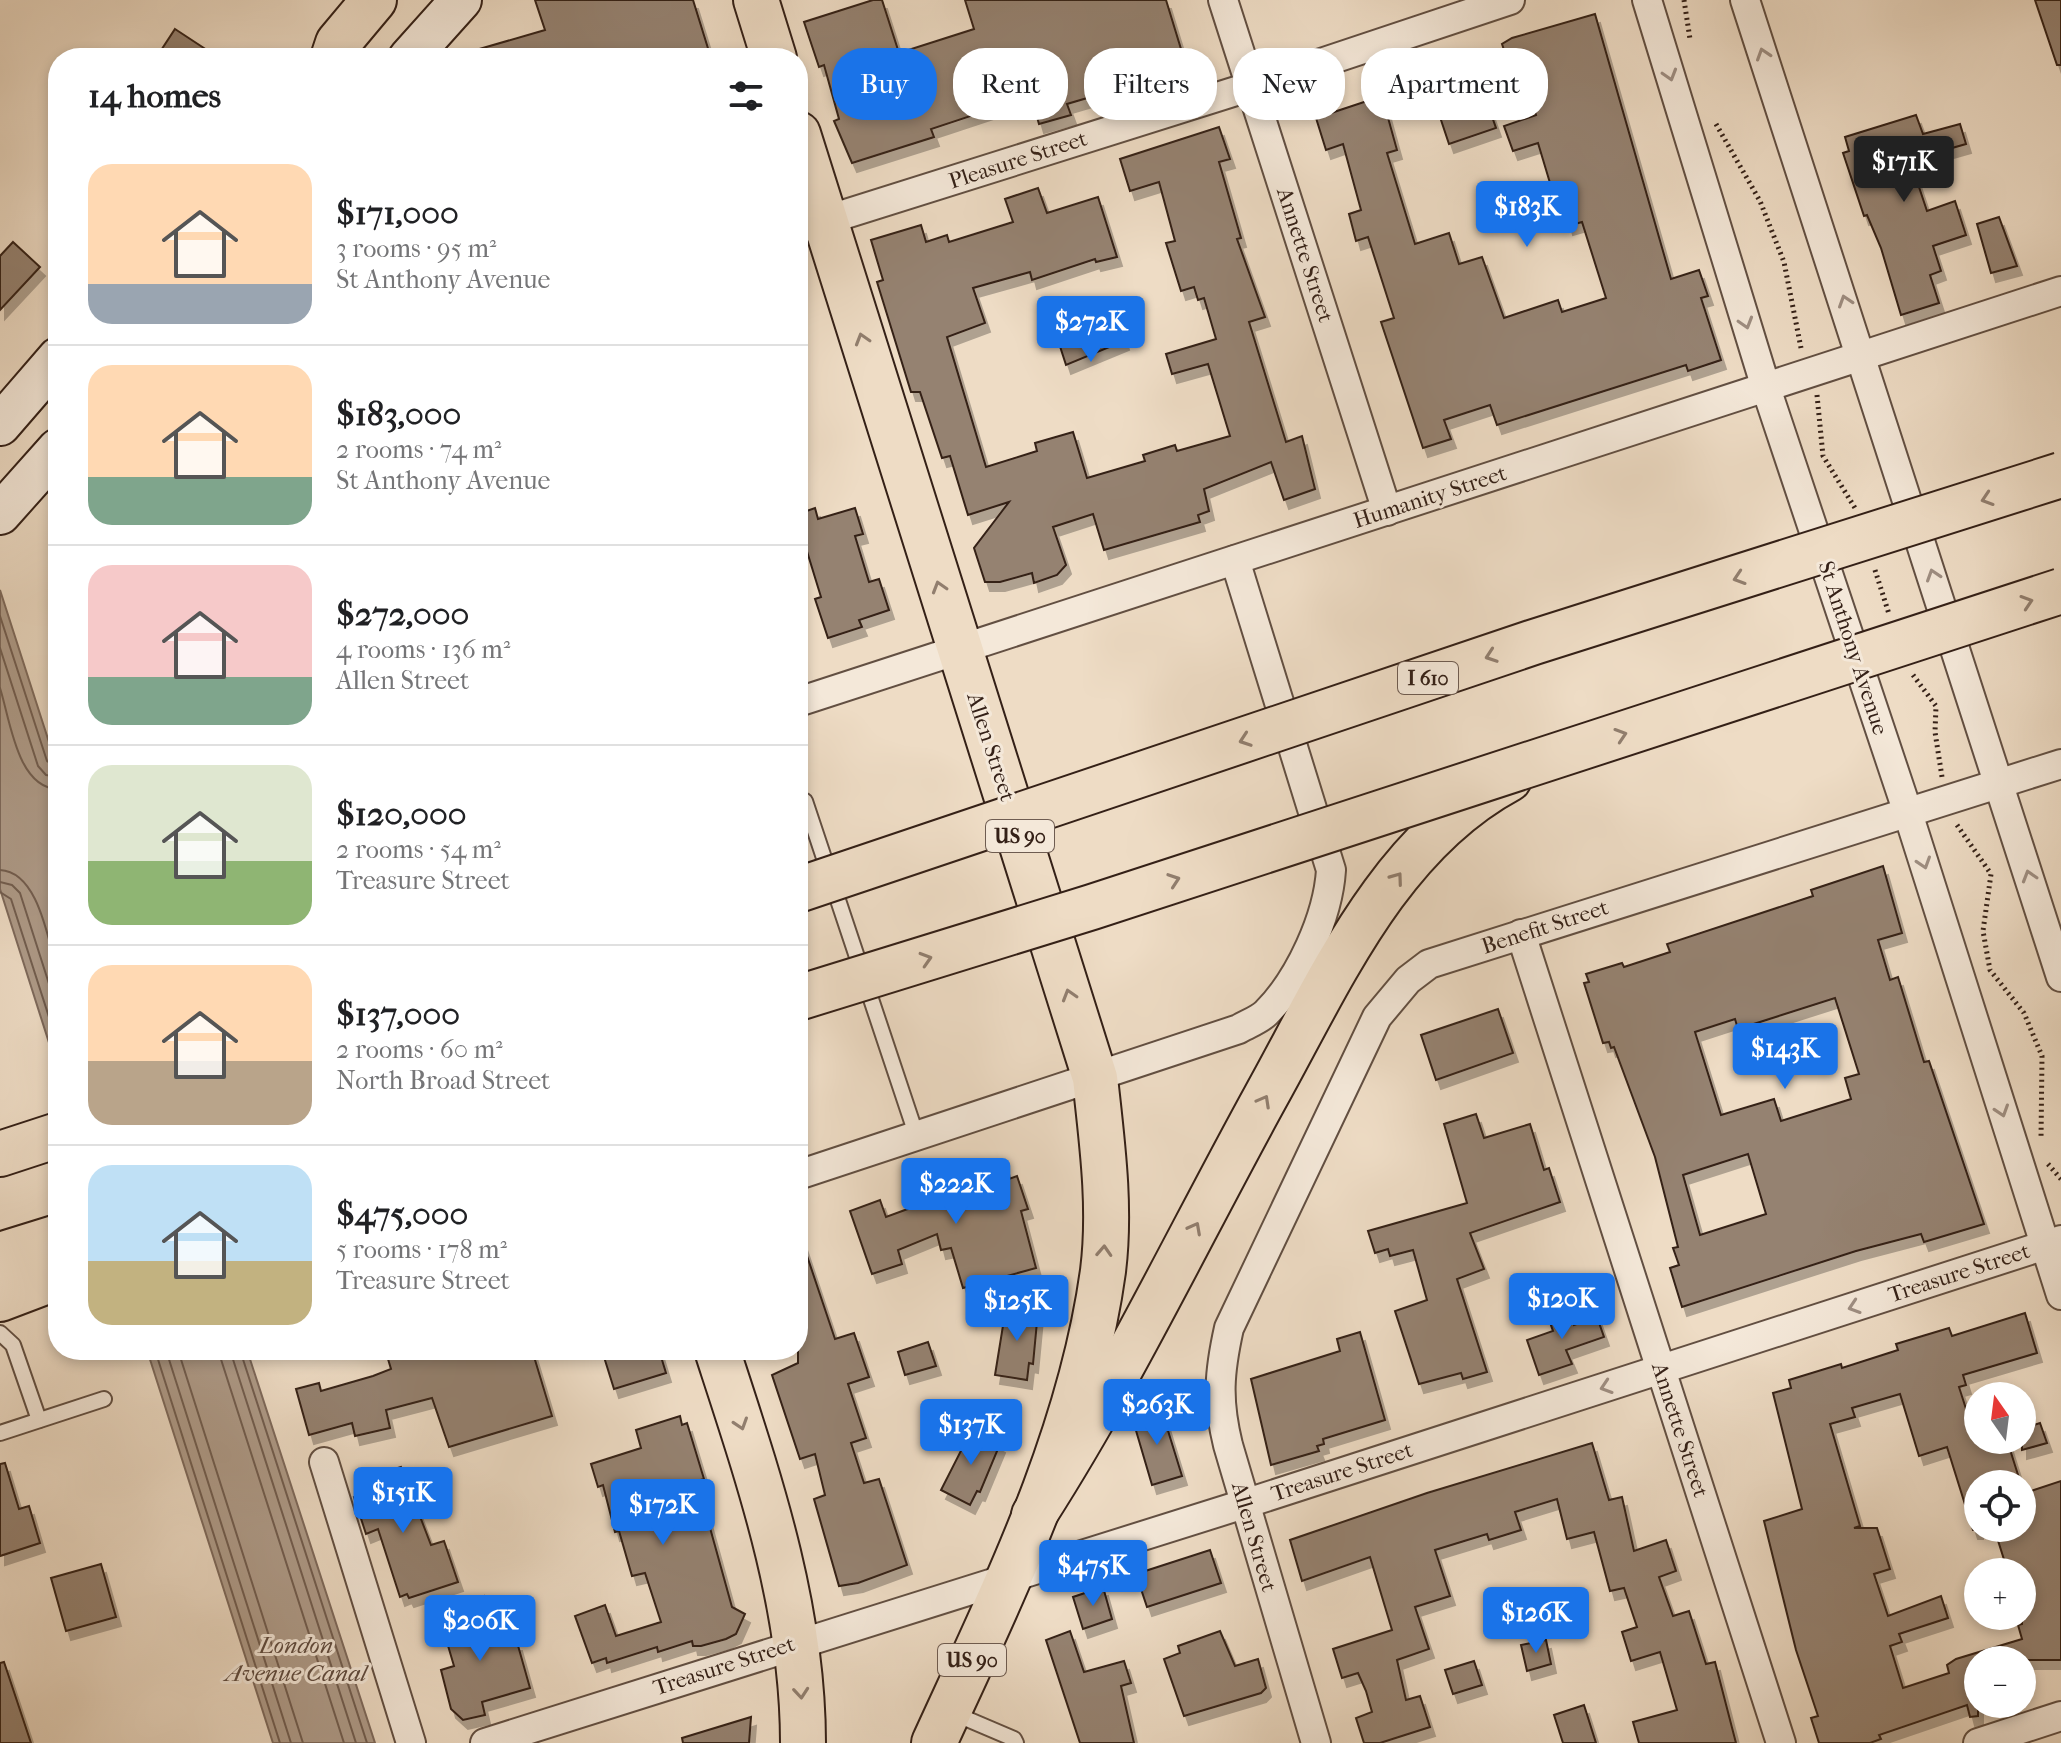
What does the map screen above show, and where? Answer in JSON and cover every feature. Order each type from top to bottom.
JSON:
[{"type":"main road","points":[[335,48],[374,0]]},
{"type":"main road","points":[[418,48],[461,0]]},
{"type":"main road","points":[[756,0],[771,48]]},
{"type":"main road","name":"Allen Street","points":[[808,199],[812,225],[1033,875],[1095,1078],[1105,1176],[1103,1270],[1090,1337],[1054,1462],[1034,1515]]},
{"type":"main road","points":[[0,425],[48,370]]},
{"type":"main road","points":[[0,514],[48,460]]},
{"type":"main road","name":"I 610","points":[[808,887],[1534,642],[2061,475]]},
{"type":"main road","points":[[808,995],[1092,907],[2061,591]]},
{"type":"main road","points":[[1034,1515],[1087,1432],[1226,1169],[1348,949],[1410,859],[1440,826],[1475,798],[1546,759]]},
{"type":"main road","points":[[0,1154],[48,1138]]},
{"type":"main road","points":[[0,1255],[48,1240]]},
{"type":"main road","points":[[0,1299],[48,1281]]},
{"type":"main road","points":[[720,1360],[774,1530],[796,1643],[803,1743]]},
{"type":"main road","name":"US 90","points":[[941,1727],[1010,1577],[1034,1515]]},
{"type":"street","name":"Annette Street","points":[[1223,0],[1239,48]]},
{"type":"street","name":"Pleasure Street","points":[[1345,55],[1510,0]]},
{"type":"street","name":"St Anthony Avenue","points":[[1647,0],[1766,388],[2053,1243],[2061,1295]]},
{"type":"street","points":[[1745,0],[1863,356],[2061,977]]},
{"type":"street","name":"Pleasure Street","points":[[812,225],[1233,92]]},
{"type":"street","name":"Annette Street","points":[[1263,120],[1387,511]]},
{"type":"street","name":"Humanity Street","points":[[808,699],[2061,291]]},
{"type":"street","points":[[808,1172],[1239,1029],[1265,1014],[1311,944],[1329,900],[1331,870],[1235,560]]},
{"type":"street","name":"Benefit Street","points":[[1229,1328],[1377,1017],[1408,980],[1429,964],[1907,810],[2061,764]]},
{"type":"street","name":"Annette Street","points":[[1521,934],[1781,1743]]},
{"type":"street","name":"Treasure Street","points":[[485,1743],[1244,1504],[2053,1243]]},
{"type":"street","name":"Allen Street","points":[[1229,1328],[1219,1374],[1221,1414],[1244,1504],[1316,1743]]},
{"type":"street","points":[[324,1462],[411,1743]]},
{"type":"street","points":[[1978,1743],[2061,1716]]},
{"type":"lane","points":[[808,810],[917,1137]]},
{"type":"lane","points":[[0,1333],[13,1345],[39,1420]]},
{"type":"lane","points":[[0,1433],[104,1399]]},
{"type":"lane","points":[[941,1727],[1014,1739],[1016,1743]]},
{"type":"path","points":[[1949,797],[1957,825],[1991,874],[1983,931],[1990,970],[2024,1013],[2042,1056],[2041,1141],[2048,1164],[2061,1179]]},
{"type":"water","points":[[0,590],[48,739],[48,1040],[0,889]]},
{"type":"water","name":"London Avenue Canal","points":[[150,1360],[250,1360],[375,1743],[273,1743]]},
{"type":"building","points":[[535,0],[693,0],[708,48],[483,48],[545,30]]},
{"type":"building","points":[[873,0],[882,0],[897,48],[832,48],[832,94],[824,65],[819,67],[804,22]]},
{"type":"building","points":[[965,0],[1166,0],[1181,48],[1084,48],[1084,99],[1068,104],[1068,48],[953,48],[953,120],[958,120],[931,129],[934,137],[852,163],[834,121],[937,120],[937,48],[915,48],[974,29]]},
{"type":"building","points":[[2035,0],[2061,0],[2061,65],[2057,65]]},
{"type":"building","points":[[1595,14],[1671,279],[1699,270],[1708,296],[1701,298],[1721,360],[1688,371],[1686,365],[1497,425],[1490,405],[1444,420],[1451,439],[1423,448],[1381,322],[1394,318],[1368,237],[1356,241],[1349,214],[1361,210],[1343,144],[1326,150],[1317,120],[1345,120],[1345,108],[1361,103],[1361,120],[1389,120],[1397,150],[1387,153],[1415,244],[1449,233],[1459,264],[1482,257],[1504,318],[1558,300],[1562,312],[1606,298],[1582,222],[1568,226],[1564,211],[1559,213],[1538,143],[1513,151],[1504,126],[1521,120],[1548,120],[1548,48],[1503,48],[1502,44],[1512,38]]},
{"type":"building","points":[[175,29],[204,48],[163,48]]},
{"type":"building","points":[[1916,115],[1923,134],[1960,124],[1966,144],[1910,160],[1927,211],[1955,201],[1966,235],[1933,246],[1941,271],[1930,275],[1939,303],[1901,315],[1881,248],[1867,215],[1864,216],[1843,153],[1849,151],[1845,137]]},
{"type":"building","points":[[1441,120],[1493,120],[1496,128],[1449,144]]},
{"type":"building","points":[[1219,127],[1230,159],[1219,162],[1241,238],[1237,239],[1265,317],[1249,322],[1286,442],[1302,436],[1315,489],[1284,500],[1271,462],[1204,489],[1209,511],[1198,515],[1200,522],[1104,550],[1093,514],[1053,527],[1066,565],[1057,575],[1034,583],[1032,573],[1000,582],[985,582],[974,548],[1009,502],[968,515],[950,456],[942,458],[920,392],[911,392],[877,282],[883,280],[871,240],[921,225],[926,242],[947,235],[949,242],[1013,222],[1005,199],[1038,188],[1047,213],[1098,197],[1117,257],[1096,262],[1095,259],[1032,280],[1030,272],[973,288],[985,323],[947,337],[986,467],[1037,451],[1035,443],[1073,432],[1087,478],[1145,461],[1143,455],[1175,445],[1177,451],[1230,436],[1208,364],[1172,374],[1166,354],[1216,339],[1204,298],[1198,300],[1194,287],[1181,291],[1166,243],[1175,241],[1159,182],[1130,191],[1120,159]]},
{"type":"building","points":[[1999,217],[2017,266],[1991,273],[1977,224]]},
{"type":"building","points":[[13,242],[40,267],[0,310],[0,256]]},
{"type":"building","points":[[1112,303],[1124,341],[1066,365],[1058,340],[1095,327],[1089,310]]},
{"type":"building","points":[[815,508],[818,519],[855,508],[863,534],[855,536],[869,582],[879,579],[889,610],[859,620],[862,627],[828,638],[815,599],[821,597],[808,555],[808,510]]},
{"type":"building","points":[[1883,866],[1902,933],[1878,940],[1890,980],[1898,977],[1924,1062],[1929,1061],[1984,1224],[1924,1242],[1921,1234],[1856,1251],[1682,1307],[1670,1268],[1679,1265],[1673,1248],[1678,1247],[1655,1157],[1614,1047],[1611,1048],[1609,1042],[1603,1043],[1584,983],[1589,982],[1586,974],[1622,963],[1624,967],[1670,952],[1667,944],[1813,896],[1811,890]],"holes":[[[1835,998],[1859,1074],[1845,1078],[1851,1099],[1781,1121],[1774,1099],[1721,1115],[1695,1032],[1735,1019],[1738,1029]],[[1748,1154],[1766,1214],[1700,1235],[1683,1175]]]},
{"type":"building","points":[[1498,1009],[1513,1053],[1436,1080],[1421,1035]]},
{"type":"building","points":[[1476,1114],[1484,1138],[1530,1124],[1544,1170],[1549,1168],[1560,1202],[1470,1233],[1484,1269],[1457,1279],[1487,1372],[1463,1379],[1461,1373],[1419,1384],[1395,1311],[1427,1300],[1413,1250],[1390,1256],[1388,1249],[1375,1253],[1368,1231],[1467,1203],[1444,1124]]},
{"type":"building","points":[[1003,1162],[1009,1179],[1017,1176],[1028,1209],[1021,1211],[1036,1268],[963,1288],[951,1248],[941,1250],[937,1234],[898,1250],[902,1264],[872,1274],[850,1211],[880,1200],[886,1217],[924,1203],[920,1187]]},
{"type":"building","points":[[808,1259],[835,1339],[854,1333],[869,1377],[848,1384],[866,1438],[851,1443],[864,1483],[879,1479],[907,1565],[858,1583],[839,1586],[814,1499],[825,1495],[815,1454],[800,1459],[772,1375],[798,1363],[798,1360],[808,1360]]},
{"type":"building","points":[[1006,1307],[1038,1311],[1033,1364],[1029,1363],[1027,1380],[995,1375]]},
{"type":"building","points":[[1570,1310],[1574,1325],[1597,1317],[1604,1337],[1566,1350],[1572,1364],[1539,1375],[1527,1340],[1553,1331],[1548,1317]]},
{"type":"building","points":[[2025,1313],[2037,1353],[1963,1375],[1964,1386],[1959,1387],[1964,1403],[1964,1454],[2011,1454],[2016,1470],[1964,1470],[1964,1501],[1947,1447],[1919,1456],[1900,1394],[1852,1408],[1855,1417],[1830,1424],[1860,1526],[1854,1528],[1877,1528],[1890,1569],[1874,1574],[1888,1616],[1941,1596],[1948,1618],[1899,1634],[1902,1642],[1890,1646],[1903,1688],[1949,1673],[1947,1665],[1964,1657],[1964,1706],[1879,1735],[1881,1739],[1870,1743],[1819,1743],[1811,1718],[1818,1716],[1796,1650],[1764,1521],[1802,1509],[1773,1393],[1791,1388],[1789,1380],[1841,1364],[1842,1368],[1898,1350],[1896,1344],[1949,1328],[1952,1336]]},
{"type":"building","points":[[1360,1332],[1385,1420],[1323,1439],[1324,1444],[1317,1446],[1319,1451],[1271,1465],[1251,1379],[1340,1351],[1337,1339]]},
{"type":"building","points":[[928,1342],[936,1366],[905,1375],[898,1352]]},
{"type":"building","points":[[388,1360],[535,1360],[552,1416],[449,1447],[432,1398],[386,1410],[390,1428],[355,1436],[352,1423],[309,1435],[296,1389],[319,1383],[321,1391],[391,1369]]},
{"type":"building","points":[[605,1360],[662,1360],[666,1373],[614,1389]]},
{"type":"building","points":[[1161,1408],[1182,1476],[1152,1485],[1132,1417]]},
{"type":"building","points":[[680,1416],[682,1425],[687,1423],[704,1479],[697,1481],[732,1607],[745,1614],[736,1634],[726,1639],[701,1646],[693,1646],[692,1641],[658,1652],[657,1647],[607,1663],[606,1658],[592,1663],[575,1616],[605,1605],[616,1636],[661,1622],[645,1573],[632,1576],[619,1531],[615,1532],[603,1485],[598,1487],[591,1464],[641,1448],[636,1430]]},
{"type":"building","points":[[2040,1423],[2047,1443],[2036,1446],[2036,1424]]},
{"type":"building","points":[[972,1429],[1000,1444],[980,1492],[977,1491],[970,1505],[941,1490]]},
{"type":"building","points":[[1592,1443],[1609,1500],[1622,1497],[1634,1551],[1666,1540],[1676,1571],[1659,1577],[1673,1616],[1689,1611],[1706,1664],[1715,1662],[1736,1743],[1639,1743],[1633,1722],[1677,1710],[1660,1652],[1631,1661],[1622,1632],[1637,1627],[1624,1588],[1610,1591],[1594,1532],[1567,1539],[1557,1499],[1515,1512],[1521,1530],[1489,1540],[1487,1534],[1435,1550],[1450,1596],[1415,1607],[1429,1649],[1397,1660],[1406,1700],[1420,1696],[1430,1727],[1380,1743],[1364,1743],[1356,1718],[1372,1712],[1366,1691],[1358,1673],[1342,1678],[1333,1649],[1392,1630],[1370,1557],[1302,1581],[1290,1540],[1427,1493]]},
{"type":"building","points":[[5,1463],[19,1509],[29,1506],[40,1543],[0,1556],[0,1464]]},
{"type":"building","points":[[401,1467],[431,1545],[444,1541],[458,1582],[409,1598],[407,1594],[400,1597],[378,1529],[366,1534],[354,1497],[362,1494],[358,1480]]},
{"type":"building","points":[[2061,1481],[2061,1660],[2036,1660],[2036,1646],[1999,1646],[2022,1639],[2019,1630],[2036,1630],[2036,1558],[2004,1558],[1998,1542],[2036,1542],[2036,1489]]},
{"type":"building","points":[[1210,1550],[1221,1583],[1147,1607],[1136,1574]]},
{"type":"building","points":[[101,1564],[116,1617],[66,1631],[51,1578]]},
{"type":"building","points":[[1103,1587],[1112,1619],[1083,1629],[1073,1597]]},
{"type":"building","points":[[484,1596],[497,1644],[517,1642],[530,1688],[482,1702],[485,1715],[463,1720],[451,1709],[441,1670],[454,1666],[444,1632],[465,1626],[459,1603]]},
{"type":"building","points":[[1070,1631],[1084,1672],[1124,1661],[1131,1683],[1121,1686],[1134,1743],[1080,1743],[1046,1640]]},
{"type":"building","points":[[1220,1631],[1235,1666],[1258,1659],[1266,1688],[1261,1693],[1184,1716],[1164,1659],[1180,1653],[1178,1646]]},
{"type":"building","points":[[1546,1640],[1551,1664],[1527,1671],[1521,1645]]},
{"type":"building","points":[[1474,1661],[1482,1685],[1453,1694],[1445,1670]]},
{"type":"building","points":[[4,1662],[31,1743],[0,1743],[0,1663]]},
{"type":"building","points":[[1584,1705],[1596,1743],[1563,1743],[1554,1715]]},
{"type":"building","points":[[751,1717],[749,1743],[683,1743],[682,1738]]}]
